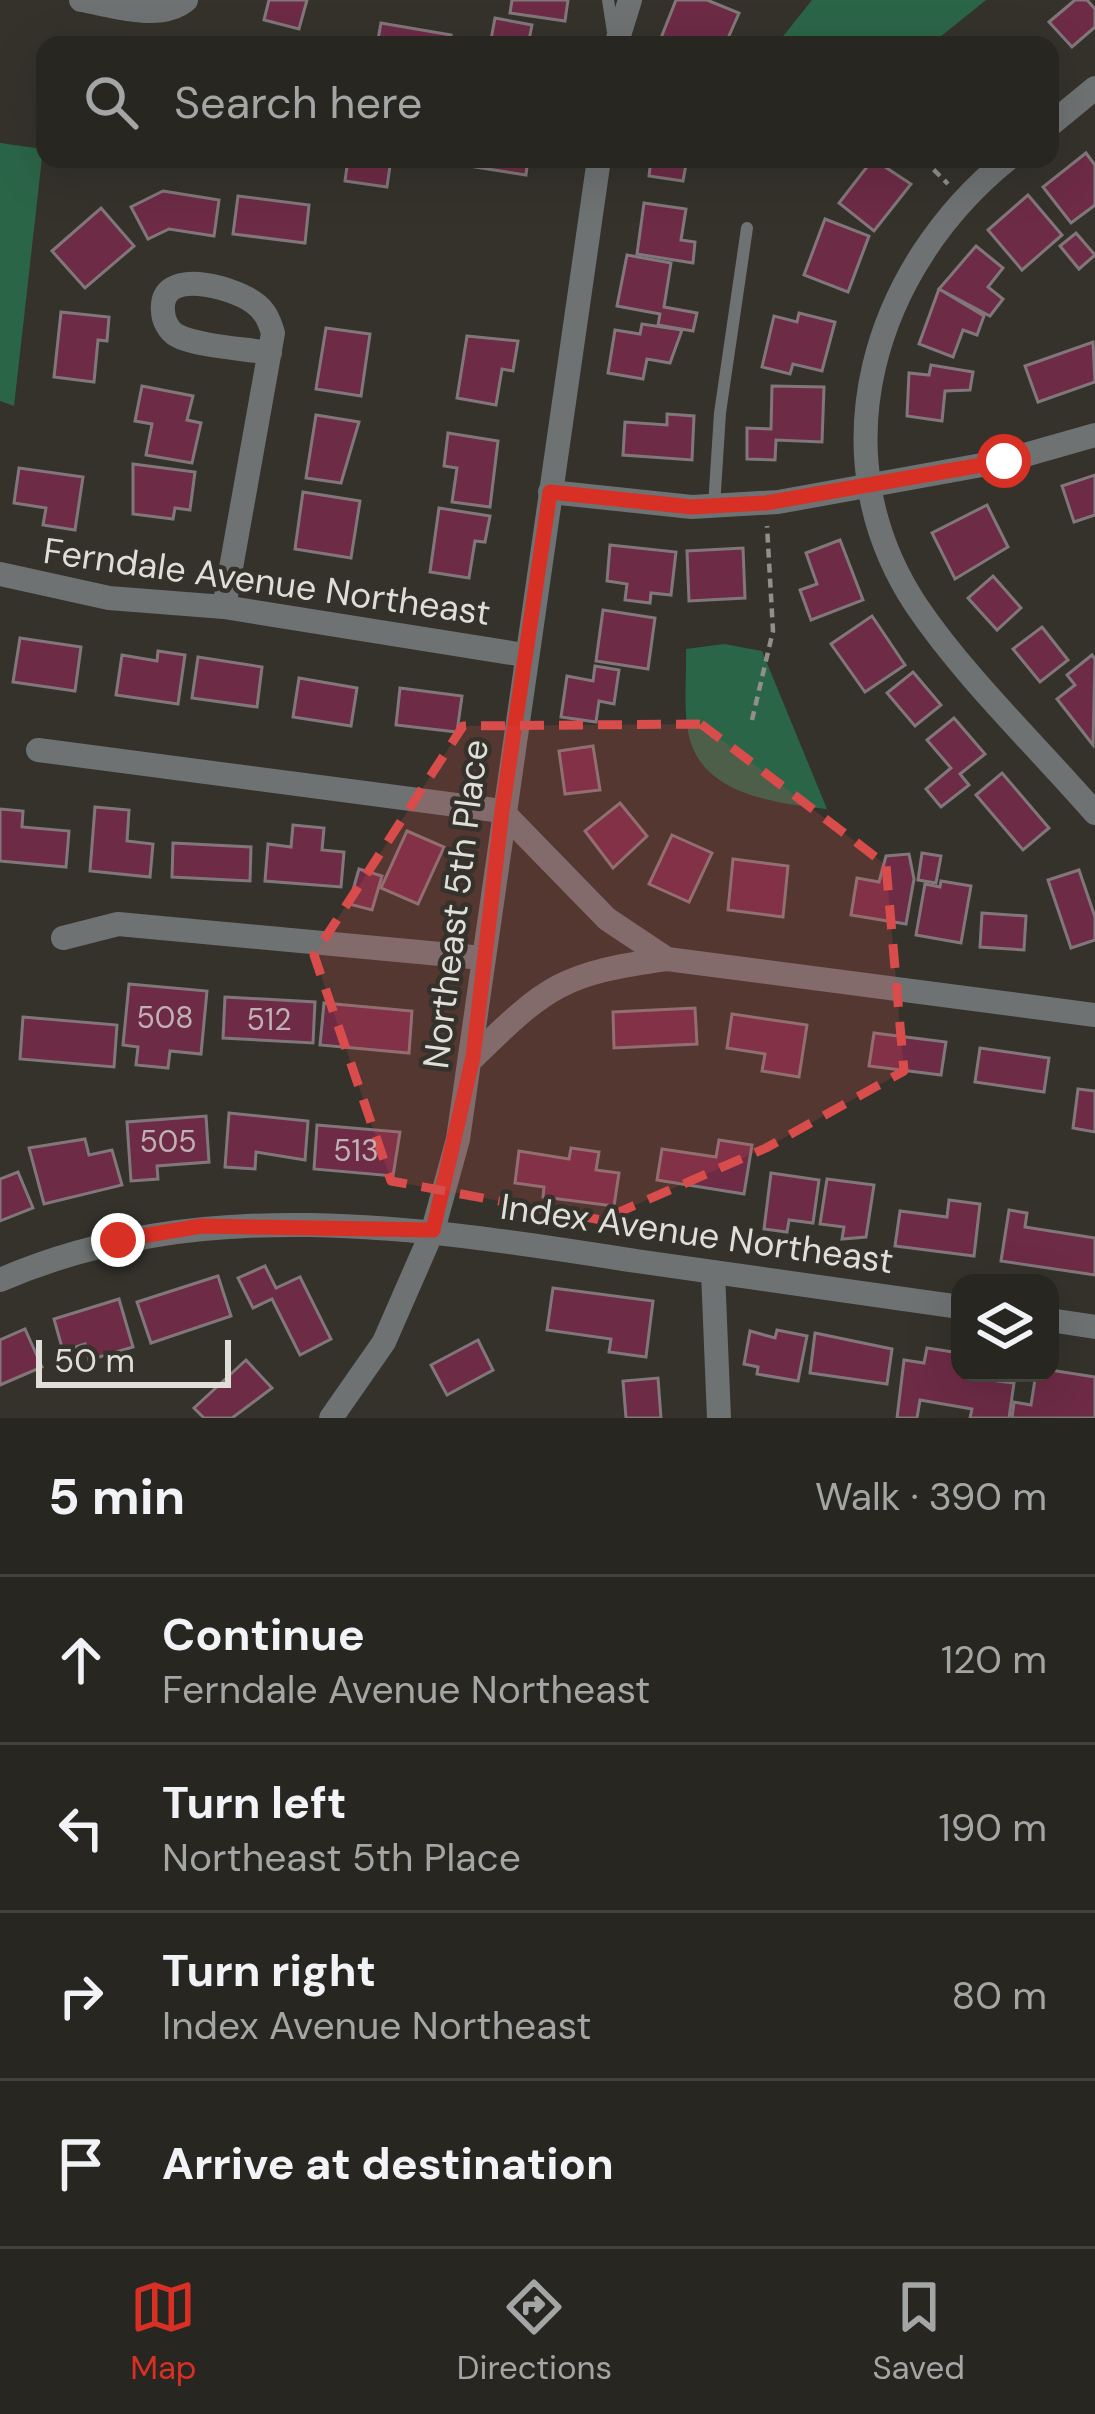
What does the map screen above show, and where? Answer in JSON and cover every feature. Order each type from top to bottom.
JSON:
[{"type":"street","points":[[81,0],[150,11],[178,7],[186,0]]},
{"type":"street","points":[[619,36],[630,0]]},
{"type":"street","points":[[1059,118],[1095,88]]},
{"type":"street","name":"Northeast 5th Place","points":[[331,1418],[384,1342],[433,1230],[473,1057],[502,811],[598,168]]},
{"type":"street","points":[[996,168],[961,197],[926,241],[879,342],[866,484],[884,542],[916,606],[1095,813]]},
{"type":"street","points":[[224,607],[270,353]]},
{"type":"street","points":[[550,492],[714,506],[766,503],[1004,461],[1095,435]]},
{"type":"street","name":"Ferndale Avenue Northeast","points":[[0,574],[109,598],[224,607],[524,655]]},
{"type":"street","points":[[38,750],[502,811],[607,919],[667,959]]},
{"type":"street","points":[[63,938],[118,924],[483,958]]},
{"type":"street","points":[[473,1057],[554,987],[590,970],[667,959],[1095,1015]]},
{"type":"street","name":"Index Avenue Northeast","points":[[0,1280],[53,1257],[201,1226],[433,1230],[951,1306]]},
{"type":"street","points":[[713,1273],[719,1418]]},
{"type":"street","points":[[1059,1321],[1095,1327]]},
{"type":"lane","points":[[608,0],[614,36]]},
{"type":"lane","points":[[714,506],[720,413],[747,229]]},
{"type":"path","points":[[932,168],[961,197]]},
{"type":"path","points":[[752,720],[773,631],[766,503]]},
{"type":"highlighted area","points":[[701,724],[886,865],[904,1071],[766,1148],[601,1220],[391,1181],[314,955],[463,726]]},
{"type":"green space","points":[[812,0],[986,0],[941,36],[783,36]]},
{"type":"green space","points":[[0,143],[36,148],[36,168],[41,168],[14,406],[0,401]]},
{"type":"green space","points":[[724,644],[762,651],[827,809],[748,794],[713,775],[700,761],[687,721],[686,649]]},
{"type":"building","points":[[269,0],[307,0],[299,29],[264,20]]},
{"type":"building","points":[[512,0],[568,0],[565,21],[510,13]]},
{"type":"building","points":[[676,0],[707,0],[739,13],[729,36],[662,36]]},
{"type":"building","points":[[1075,0],[1087,0],[1095,9],[1095,27],[1072,47],[1049,22]]},
{"type":"building","points":[[495,18],[532,25],[530,36],[492,36]]},
{"type":"building","points":[[381,23],[451,35],[451,36],[379,36]]},
{"type":"building","points":[[1086,153],[1095,165],[1095,205],[1071,223],[1043,187]]},
{"type":"building","points":[[347,168],[390,168],[387,187],[345,181]]},
{"type":"building","points":[[481,168],[527,168],[526,175]]},
{"type":"building","points":[[650,168],[685,168],[683,181],[649,176]]},
{"type":"building","points":[[866,168],[887,168],[911,184],[874,231],[839,203]]},
{"type":"building","points":[[163,191],[219,200],[214,236],[169,229],[148,239],[131,207]]},
{"type":"building","points":[[1028,195],[1062,235],[1022,270],[988,230]]},
{"type":"building","points":[[238,196],[309,205],[305,243],[233,234]]},
{"type":"building","points":[[644,203],[686,209],[681,240],[695,242],[693,263],[637,254]]},
{"type":"building","points":[[101,208],[134,246],[85,288],[52,251]]},
{"type":"building","points":[[825,219],[869,236],[848,292],[804,275]]},
{"type":"building","points":[[1076,233],[1095,255],[1079,269],[1060,246]]},
{"type":"building","points":[[976,246],[1003,268],[988,287],[1003,299],[990,316],[939,289]]},
{"type":"building","points":[[627,255],[671,263],[664,307],[697,313],[693,331],[658,325],[660,314],[617,306]]},
{"type":"building","points":[[939,289],[984,316],[977,335],[963,330],[953,357],[919,344]]},
{"type":"building","points":[[61,312],[109,317],[107,341],[98,340],[94,382],[54,377]]},
{"type":"building","points":[[799,313],[835,322],[822,371],[793,364],[790,374],[762,367],[774,316],[797,322]]},
{"type":"building","points":[[642,324],[682,330],[670,363],[647,359],[643,379],[608,373],[615,330],[640,334]]},
{"type":"building","points":[[326,328],[370,334],[361,396],[316,389]]},
{"type":"building","points":[[467,336],[518,341],[513,371],[502,369],[496,405],[457,398]]},
{"type":"building","points":[[1093,342],[1095,382],[1038,402],[1025,366]]},
{"type":"building","points":[[931,365],[973,372],[970,390],[945,391],[942,421],[907,416],[909,373],[929,375]]},
{"type":"building","points":[[142,386],[193,396],[187,420],[201,423],[192,463],[146,455],[152,424],[135,421]]},
{"type":"building","points":[[772,386],[824,387],[822,442],[776,440],[775,460],[747,459],[747,428],[771,429]]},
{"type":"building","points":[[667,414],[694,416],[692,460],[623,455],[625,422],[667,425]]},
{"type":"building","points":[[316,415],[359,422],[341,483],[306,478]]},
{"type":"building","points":[[448,433],[498,441],[490,507],[452,502],[457,468],[444,466]]},
{"type":"building","points":[[133,464],[195,472],[190,510],[175,508],[173,519],[133,514]]},
{"type":"building","points":[[19,468],[83,477],[75,530],[43,525],[46,508],[14,503]]},
{"type":"building","points":[[1095,475],[1095,515],[1074,522],[1062,486]]},
{"type":"building","points":[[303,492],[360,501],[351,558],[295,549]]},
{"type":"building","points":[[987,505],[1008,547],[955,579],[932,533]]},
{"type":"building","points":[[439,508],[490,516],[485,542],[475,541],[469,578],[430,572]]},
{"type":"building","points":[[840,540],[863,600],[811,620],[800,590],[817,584],[806,553]]},
{"type":"building","points":[[610,545],[676,552],[671,595],[651,593],[650,603],[625,600],[627,584],[607,581]]},
{"type":"building","points":[[743,548],[745,598],[689,601],[687,551]]},
{"type":"building","points":[[993,576],[1021,608],[997,630],[968,598]]},
{"type":"building","points":[[603,610],[655,618],[648,669],[596,661]]},
{"type":"building","points":[[872,616],[905,665],[865,692],[831,644]]},
{"type":"building","points":[[1042,627],[1068,660],[1040,682],[1013,649]]},
{"type":"building","points":[[20,638],[81,647],[75,691],[13,682]]},
{"type":"building","points":[[158,651],[185,655],[178,704],[116,695],[122,655],[157,661]]},
{"type":"building","points":[[1092,655],[1093,745],[1057,699],[1075,685],[1067,675]]},
{"type":"building","points":[[198,657],[262,667],[257,707],[192,698]]},
{"type":"building","points":[[595,666],[619,670],[614,704],[599,701],[596,722],[561,717],[567,676],[593,681]]},
{"type":"building","points":[[913,672],[941,705],[915,726],[887,693]]},
{"type":"building","points":[[299,678],[357,688],[351,726],[293,717]]},
{"type":"building","points":[[400,688],[462,696],[457,732],[396,725]]},
{"type":"building","points":[[954,718],[985,754],[960,774],[969,785],[941,807],[926,789],[951,768],[927,740]]},
{"type":"building","points":[[593,746],[600,790],[565,794],[559,751]]},
{"type":"building","points":[[1002,773],[1049,828],[1023,850],[976,795]]},
{"type":"building","points":[[620,803],[647,836],[613,868],[585,831]]},
{"type":"building","points":[[95,807],[129,810],[127,841],[153,844],[150,877],[90,871]]},
{"type":"building","points":[[0,809],[23,811],[22,827],[69,831],[66,867],[0,861]]},
{"type":"building","points":[[293,825],[324,828],[322,850],[344,852],[341,887],[265,881],[268,844],[291,847]]},
{"type":"building","points":[[407,831],[444,847],[418,904],[381,888]]},
{"type":"building","points":[[672,835],[712,853],[689,902],[649,884]]},
{"type":"building","points":[[173,843],[251,847],[250,881],[172,877]]},
{"type":"building","points":[[922,853],[941,856],[936,883],[918,880]]},
{"type":"building","points":[[909,854],[914,879],[906,924],[851,915],[857,878],[879,882],[886,856]]},
{"type":"building","points":[[733,859],[788,866],[783,917],[728,910]]},
{"type":"building","points":[[359,869],[382,876],[372,910],[349,904]]},
{"type":"building","points":[[1079,870],[1095,917],[1095,940],[1071,948],[1048,880]]},
{"type":"building","points":[[941,881],[971,886],[961,943],[916,935],[925,884],[940,887]]},
{"type":"building","points":[[982,913],[1026,916],[1024,950],[980,947]]},
{"type":"building","points":[[129,984],[207,991],[201,1054],[170,1051],[168,1068],[136,1065],[138,1047],[123,1045]]},
{"type":"building","points":[[225,997],[315,1002],[313,1043],[223,1038]]},
{"type":"building","points":[[324,1003],[412,1011],[409,1053],[320,1045]]},
{"type":"building","points":[[695,1008],[697,1044],[614,1048],[613,1012]]},
{"type":"building","points":[[732,1014],[807,1025],[799,1077],[762,1071],[765,1054],[727,1048]]},
{"type":"building","points":[[23,1017],[117,1025],[114,1067],[20,1059]]},
{"type":"building","points":[[874,1033],[946,1042],[941,1075],[869,1066]]},
{"type":"building","points":[[980,1048],[1049,1058],[1044,1092],[975,1082]]},
{"type":"building","points":[[1078,1089],[1095,1091],[1095,1132],[1073,1128]]},
{"type":"building","points":[[229,1113],[308,1121],[305,1160],[256,1152],[255,1169],[225,1167]]},
{"type":"building","points":[[206,1116],[209,1162],[157,1166],[158,1179],[131,1181],[127,1122]]},
{"type":"building","points":[[317,1125],[400,1132],[393,1176],[314,1169]]},
{"type":"building","points":[[85,1139],[89,1155],[112,1150],[122,1185],[44,1204],[29,1148]]},
{"type":"building","points":[[719,1140],[752,1145],[744,1194],[657,1180],[662,1149],[716,1157]]},
{"type":"building","points":[[571,1148],[599,1152],[596,1170],[619,1173],[614,1206],[543,1197],[544,1187],[515,1183],[519,1151],[569,1159]]},
{"type":"building","points":[[18,1172],[33,1208],[0,1221],[0,1179]]},
{"type":"building","points":[[771,1173],[819,1180],[813,1223],[789,1220],[787,1232],[764,1229]]},
{"type":"building","points":[[827,1179],[874,1185],[866,1237],[842,1239],[844,1227],[820,1224]]},
{"type":"building","points":[[949,1200],[980,1204],[974,1256],[895,1246],[900,1211],[947,1217]]},
{"type":"building","points":[[1009,1210],[1027,1213],[1025,1227],[1095,1238],[1095,1275],[1001,1261]]},
{"type":"building","points":[[265,1266],[276,1288],[300,1277],[331,1339],[300,1355],[272,1299],[253,1308],[238,1278]]},
{"type":"building","points":[[218,1276],[231,1316],[151,1343],[137,1302]]},
{"type":"building","points":[[553,1288],[653,1301],[646,1357],[609,1352],[611,1339],[547,1330]]},
{"type":"building","points":[[119,1299],[133,1347],[89,1360],[85,1344],[63,1351],[54,1319]]},
{"type":"building","points":[[25,1329],[42,1367],[0,1385],[0,1340]]},
{"type":"building","points":[[777,1330],[807,1336],[798,1381],[757,1374],[758,1367],[744,1364],[750,1331],[775,1338]]},
{"type":"building","points":[[815,1333],[892,1349],[887,1384],[810,1373]]},
{"type":"building","points":[[478,1340],[493,1370],[447,1395],[431,1365]]},
{"type":"building","points":[[927,1348],[951,1352],[951,1382],[1014,1383],[1009,1418],[970,1418],[972,1409],[920,1400],[917,1418],[897,1418],[904,1360],[924,1363]]},
{"type":"building","points":[[246,1360],[272,1388],[232,1418],[204,1418],[194,1408]]},
{"type":"building","points":[[1059,1371],[1095,1377],[1095,1418],[1012,1418],[1014,1402],[1031,1405],[1035,1382],[1059,1382]]},
{"type":"building","points":[[658,1378],[661,1418],[626,1418],[623,1381]]},
{"type":"route","points":[[118,1240],[201,1226],[433,1230],[458,1139],[473,1057],[502,811],[550,492],[692,507],[766,503],[1004,461]]}]
